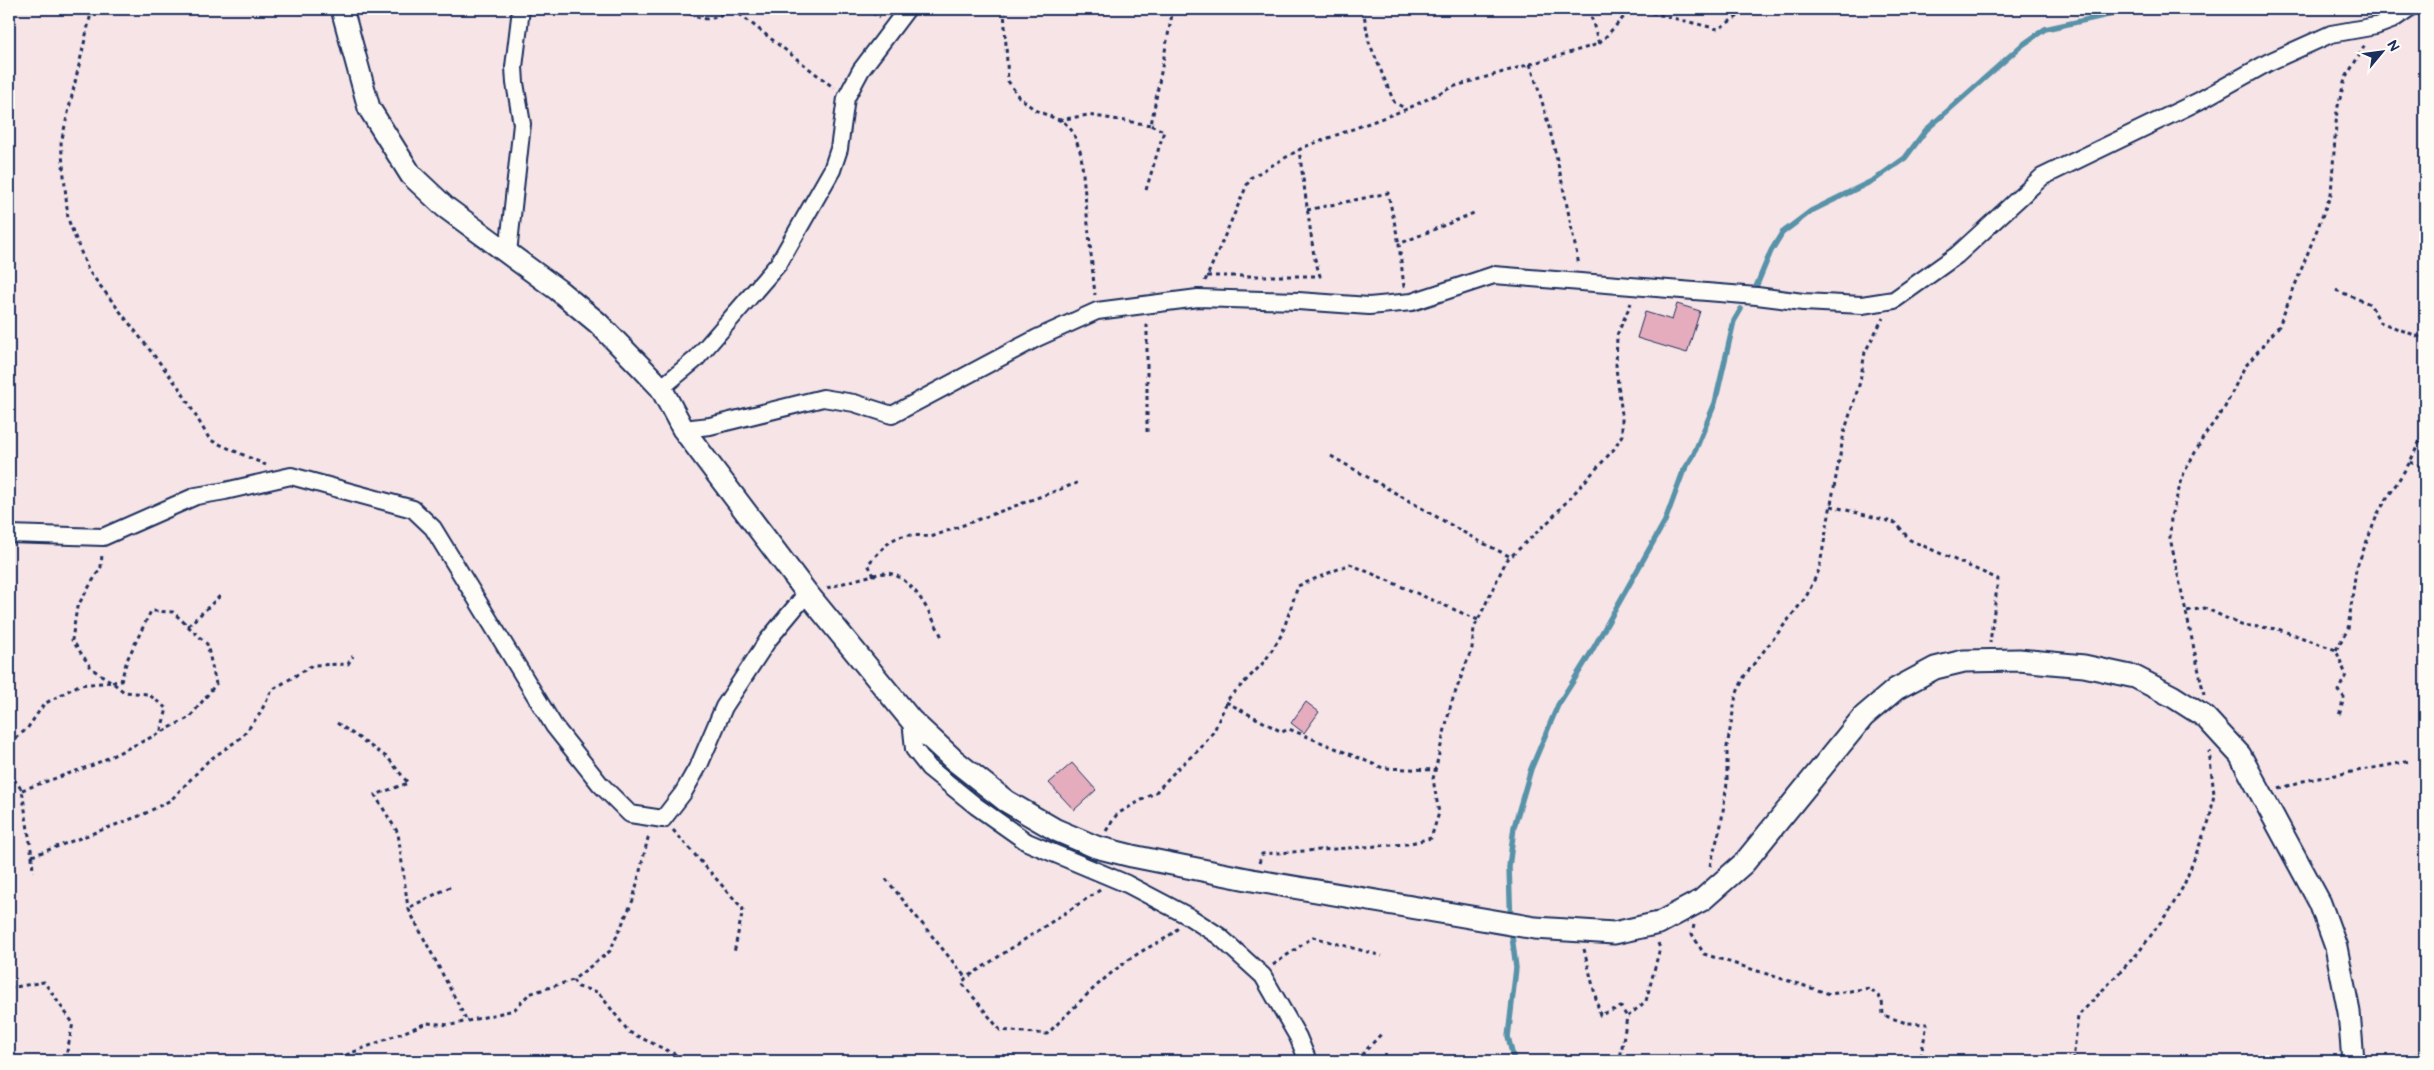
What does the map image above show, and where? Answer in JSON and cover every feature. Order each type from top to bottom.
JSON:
[{"type":"street","points":[[342,9],[369,108],[411,175],[445,207],[558,290],[598,323],[661,388],[683,429],[807,593],[911,720],[954,760],[1006,802],[1056,830],[1096,847],[1252,880],[1535,928],[1614,933],[1659,923],[1702,900],[1744,864],[1863,717],[1896,689],[1935,668],[1964,661],[2019,660],[2084,666],[2135,677],[2172,696],[2205,717],[2240,755],[2320,903],[2336,947],[2348,1012],[2352,1061]]},
{"type":"street","points":[[508,253],[522,124],[514,67],[521,9]]},
{"type":"street","points":[[661,388],[696,359],[779,263],[832,170],[839,149],[846,98],[862,70],[907,9]]},
{"type":"street","points":[[683,429],[710,426],[823,398],[854,402],[892,415],[1037,338],[1097,311],[1198,298],[1298,301],[1370,306],[1405,302],[1494,275],[1862,305],[1894,300],[1957,255],[2042,177],[2199,101],[2269,62],[2331,34],[2376,26],[2392,20],[2408,9]]},
{"type":"street","points":[[9,534],[103,537],[196,496],[291,476],[412,509],[433,528],[554,726],[600,784],[630,814],[663,820],[683,793],[696,770],[724,707],[768,640],[807,593]]},
{"type":"street","points":[[911,720],[914,749],[929,768],[976,806],[1027,842],[1115,880],[1188,916],[1219,936],[1261,974],[1298,1037],[1308,1061]]},
{"type":"path","points":[[92,9],[61,143],[68,220],[88,270],[180,389],[210,440],[291,476]]},
{"type":"path","points":[[682,9],[699,20],[714,19],[733,9],[846,98]]},
{"type":"path","points":[[1004,9],[1008,81],[1019,97],[1035,110],[1064,122],[1073,132],[1081,154],[1097,311]]},
{"type":"path","points":[[1059,120],[1088,115],[1152,125],[1173,9]]},
{"type":"path","points":[[1363,9],[1369,42],[1394,102],[1407,109]]},
{"type":"path","points":[[1589,9],[1599,44]]},
{"type":"path","points":[[1198,298],[1250,178],[1299,150],[1407,109],[1452,87],[1599,44],[1631,9]]},
{"type":"path","points":[[1636,9],[1718,29],[1743,13],[1745,9]]},
{"type":"path","points":[[2073,1061],[2078,1016],[2138,953],[2171,908],[2184,885],[2210,818],[2214,794],[2205,717],[2204,690],[2170,538],[2171,516],[2184,474],[2204,436],[2225,407],[2244,368],[2279,326],[2331,194],[2337,110],[2345,79],[2376,26]]},
{"type":"path","points":[[1530,64],[1542,99],[1559,166],[1582,283]]},
{"type":"path","points":[[1146,190],[1164,131],[1147,124]]},
{"type":"path","points":[[1207,276],[1320,276],[1314,256],[1299,150]]},
{"type":"path","points":[[1308,210],[1388,193],[1398,244],[1405,302]]},
{"type":"path","points":[[1398,244],[1474,213]]},
{"type":"path","points":[[1252,880],[1262,854],[1408,844],[1431,838],[1439,813],[1433,779],[1451,704],[1472,648],[1474,628],[1506,561],[1550,520],[1614,449],[1622,435],[1622,415],[1616,368],[1617,335],[1631,305],[1631,287]]},
{"type":"path","points":[[2336,290],[2370,304],[2380,322],[2425,339]]},
{"type":"path","points":[[1894,300],[1876,328],[1865,352],[1860,382],[1844,434],[1819,570],[1810,588],[1765,652],[1745,675],[1736,694],[1727,747],[1727,783],[1721,825],[1692,934],[1704,954],[1830,994],[1870,988],[1882,1000],[1883,1015],[1906,1023],[1927,1024],[1920,1061]]},
{"type":"path","points":[[1147,304],[1147,432]]},
{"type":"path","points":[[2336,650],[2348,629],[2356,569],[2378,513],[2410,462],[2425,430]]},
{"type":"path","points":[[1331,456],[1477,540],[1511,557]]},
{"type":"path","points":[[2410,462],[2425,468]]},
{"type":"path","points":[[874,576],[868,564],[893,538],[912,534],[931,536],[1077,482]]},
{"type":"path","points":[[1831,506],[1896,523],[1910,540],[1998,579],[1988,661]]},
{"type":"path","points":[[103,537],[101,567],[77,606],[72,640],[92,669],[124,692],[148,694],[167,709],[160,733]]},
{"type":"path","points":[[1096,847],[1117,814],[1156,792],[1179,766],[1200,749],[1214,731],[1226,702],[1265,661],[1282,634],[1298,586],[1350,564],[1478,620]]},
{"type":"path","points":[[807,593],[887,573],[901,579],[920,595],[943,639]]},
{"type":"path","points":[[188,626],[220,596]]},
{"type":"path","points":[[2187,610],[2205,608],[2241,625],[2278,629],[2336,650],[2346,675],[2338,691],[2344,696],[2339,716]]},
{"type":"path","points":[[9,743],[26,729],[44,704],[79,685],[121,681],[127,660],[151,611],[173,612],[207,644],[216,684],[190,717],[93,765],[22,790]]},
{"type":"path","points":[[32,856],[142,815],[171,800],[208,761],[242,737],[259,715],[272,690],[313,666],[348,664],[353,656]]},
{"type":"path","points":[[1226,702],[1282,732],[1289,729],[1382,768],[1435,770]]},
{"type":"path","points":[[337,723],[388,758],[408,784],[375,795],[398,834],[408,908],[467,1021]]},
{"type":"path","points":[[2262,794],[2302,781],[2411,761]]},
{"type":"path","points":[[9,774],[22,790],[33,872]]},
{"type":"path","points":[[331,1061],[427,1023],[451,1025],[514,1010],[529,994],[573,980],[610,951],[633,900],[648,838],[663,820],[743,909],[734,953]]},
{"type":"path","points":[[886,879],[966,978]]},
{"type":"path","points":[[1115,880],[966,978],[962,983],[1000,1030],[1047,1034],[1094,989],[1137,954],[1167,940],[1188,916]]},
{"type":"path","points":[[408,908],[450,887]]},
{"type":"path","points":[[1626,1017],[1646,1001],[1660,948],[1651,925]]},
{"type":"path","points":[[1580,931],[1600,1015],[1621,1007],[1626,1017],[1620,1060],[1616,1061]]},
{"type":"path","points":[[1261,974],[1313,937],[1382,956]]},
{"type":"path","points":[[573,980],[578,987],[598,992],[629,1032],[689,1061]]},
{"type":"path","points":[[9,988],[44,982],[74,1023],[65,1061]]},
{"type":"path","points":[[1356,1061],[1359,1055],[1383,1032]]},
{"type":"path","points":[[2398,1061],[2425,1052]]},
{"type":"building","points":[[1677,304],[1700,311],[1687,353],[1637,338],[1645,312],[1672,320]]},
{"type":"building","points":[[1306,702],[1319,712],[1304,733],[1291,723]]},
{"type":"building","points":[[1072,763],[1096,790],[1074,810],[1049,783]]},
{"type":"waterway","points":[[1756,287],[1771,251],[1782,233],[1811,211],[1874,180],[1905,158],[1926,130],[2021,46],[2045,29],[2135,9]]},
{"type":"waterway","points":[[1514,1061],[1508,1037],[1516,968],[1511,928],[1509,867],[1514,827],[1531,769],[1558,705],[1589,656],[1665,521],[1683,472],[1693,456],[1715,403],[1734,321],[1741,309]]}]
